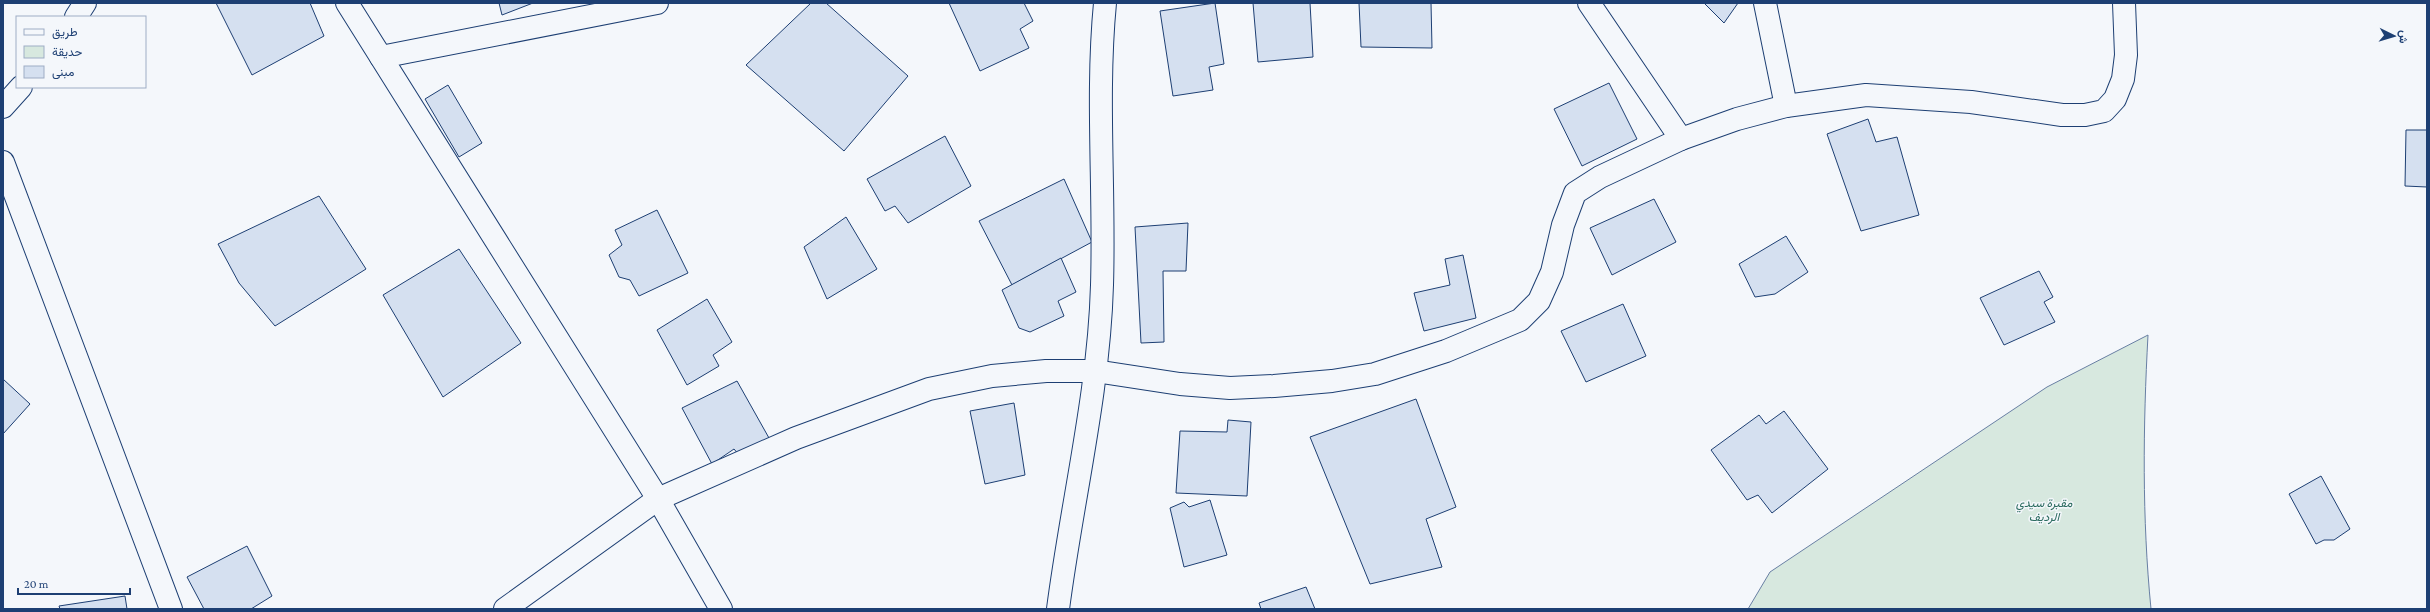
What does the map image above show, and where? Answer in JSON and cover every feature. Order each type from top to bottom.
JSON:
[{"type":"street","points":[[77,16],[85,3]]},
{"type":"street","points":[[347,3],[658,499],[721,609]]},
{"type":"street","points":[[381,57],[657,3]]},
{"type":"street","points":[[1058,609],[1095,371],[1102,285],[1102,79],[1105,3]]},
{"type":"street","points":[[1589,3],[1681,140]]},
{"type":"street","points":[[1765,3],[1786,106]]},
{"type":"street","points":[[505,609],[658,499],[796,438],[929,389],[992,376],[1046,371],[1095,371],[1180,384],[1230,388],[1274,386],[1332,381],[1375,374],[1446,351],[1520,320],[1539,301],[1552,272],[1563,225],[1575,194],[1600,177],[1681,140],[1737,119],[1786,106],[1866,95],[1971,102],[2062,115],[2085,115],[2104,110],[2115,99],[2123,79],[2126,55],[2124,3]]},
{"type":"street","points":[[3,107],[20,88]]},
{"type":"street","points":[[3,162],[171,609]]},
{"type":"green space","name":"مقبرة سيدي الرديف","points":[[2148,335],[2144,472],[2146,541],[2151,609],[1748,609],[1770,572],[2047,387]]},
{"type":"building","points":[[216,3],[310,3],[324,36],[252,75]]},
{"type":"building","points":[[499,3],[533,3],[502,15]]},
{"type":"building","points":[[811,3],[826,3],[908,76],[844,151],[746,65]]},
{"type":"building","points":[[949,3],[1024,3],[1033,21],[1020,29],[1029,48],[980,71]]},
{"type":"building","points":[[1215,3],[1224,64],[1209,67],[1213,90],[1173,96],[1160,11]]},
{"type":"building","points":[[1253,3],[1310,3],[1313,57],[1258,62]]},
{"type":"building","points":[[1359,3],[1431,3],[1432,48],[1361,47]]},
{"type":"building","points":[[1704,3],[1738,3],[1724,23]]},
{"type":"building","points":[[1609,83],[1637,139],[1582,166],[1554,109]]},
{"type":"building","points":[[448,85],[482,143],[459,157],[425,99]]},
{"type":"building","points":[[1868,119],[1876,142],[1897,137],[1919,215],[1861,231],[1827,134]]},
{"type":"building","points":[[2406,130],[2427,130],[2427,187],[2405,186]]},
{"type":"building","points":[[945,136],[971,186],[908,223],[895,206],[885,211],[867,179]]},
{"type":"building","points":[[1064,179],[1092,242],[1012,285],[979,221]]},
{"type":"building","points":[[319,196],[366,269],[275,326],[239,283],[218,244]]},
{"type":"building","points":[[1654,199],[1676,242],[1612,275],[1590,228]]},
{"type":"building","points":[[657,210],[688,273],[639,296],[630,280],[619,277],[609,255],[622,245],[615,230]]},
{"type":"building","points":[[846,217],[877,269],[827,299],[804,247]]},
{"type":"building","points":[[1188,223],[1186,271],[1163,271],[1164,342],[1141,343],[1135,227]]},
{"type":"building","points":[[1786,236],[1808,272],[1775,294],[1755,297],[1739,264]]},
{"type":"building","points":[[459,249],[521,343],[443,397],[383,295]]},
{"type":"building","points":[[1463,255],[1476,318],[1424,331],[1414,293],[1450,285],[1445,259]]},
{"type":"building","points":[[1061,258],[1076,292],[1058,301],[1064,316],[1030,332],[1019,328],[1002,290]]},
{"type":"building","points":[[2039,271],[2053,297],[2044,302],[2055,322],[2004,345],[1980,298]]},
{"type":"building","points":[[707,299],[732,342],[713,355],[719,366],[687,385],[657,330]]},
{"type":"building","points":[[1623,304],[1646,356],[1586,382],[1561,331]]},
{"type":"building","points":[[3,379],[30,404],[3,434]]},
{"type":"building","points":[[737,381],[769,438],[739,455],[734,449],[712,464],[682,408]]},
{"type":"building","points":[[1416,399],[1456,507],[1426,519],[1442,567],[1370,584],[1310,437]]},
{"type":"building","points":[[1014,403],[1025,475],[985,484],[970,411]]},
{"type":"building","points":[[1784,411],[1828,469],[1772,513],[1758,495],[1747,500],[1711,450],[1759,415],[1766,424]]},
{"type":"building","points":[[1228,420],[1251,422],[1247,496],[1176,493],[1180,431],[1227,432]]},
{"type":"building","points":[[2321,476],[2350,529],[2334,540],[2324,540],[2316,544],[2289,494]]},
{"type":"building","points":[[1210,500],[1227,555],[1184,567],[1170,508],[1184,502],[1189,507]]},
{"type":"building","points":[[247,546],[272,596],[251,609],[204,609],[187,577]]},
{"type":"building","points":[[1306,587],[1315,609],[1261,609],[1259,603]]},
{"type":"building","points":[[125,596],[127,609],[60,609],[59,606]]}]
